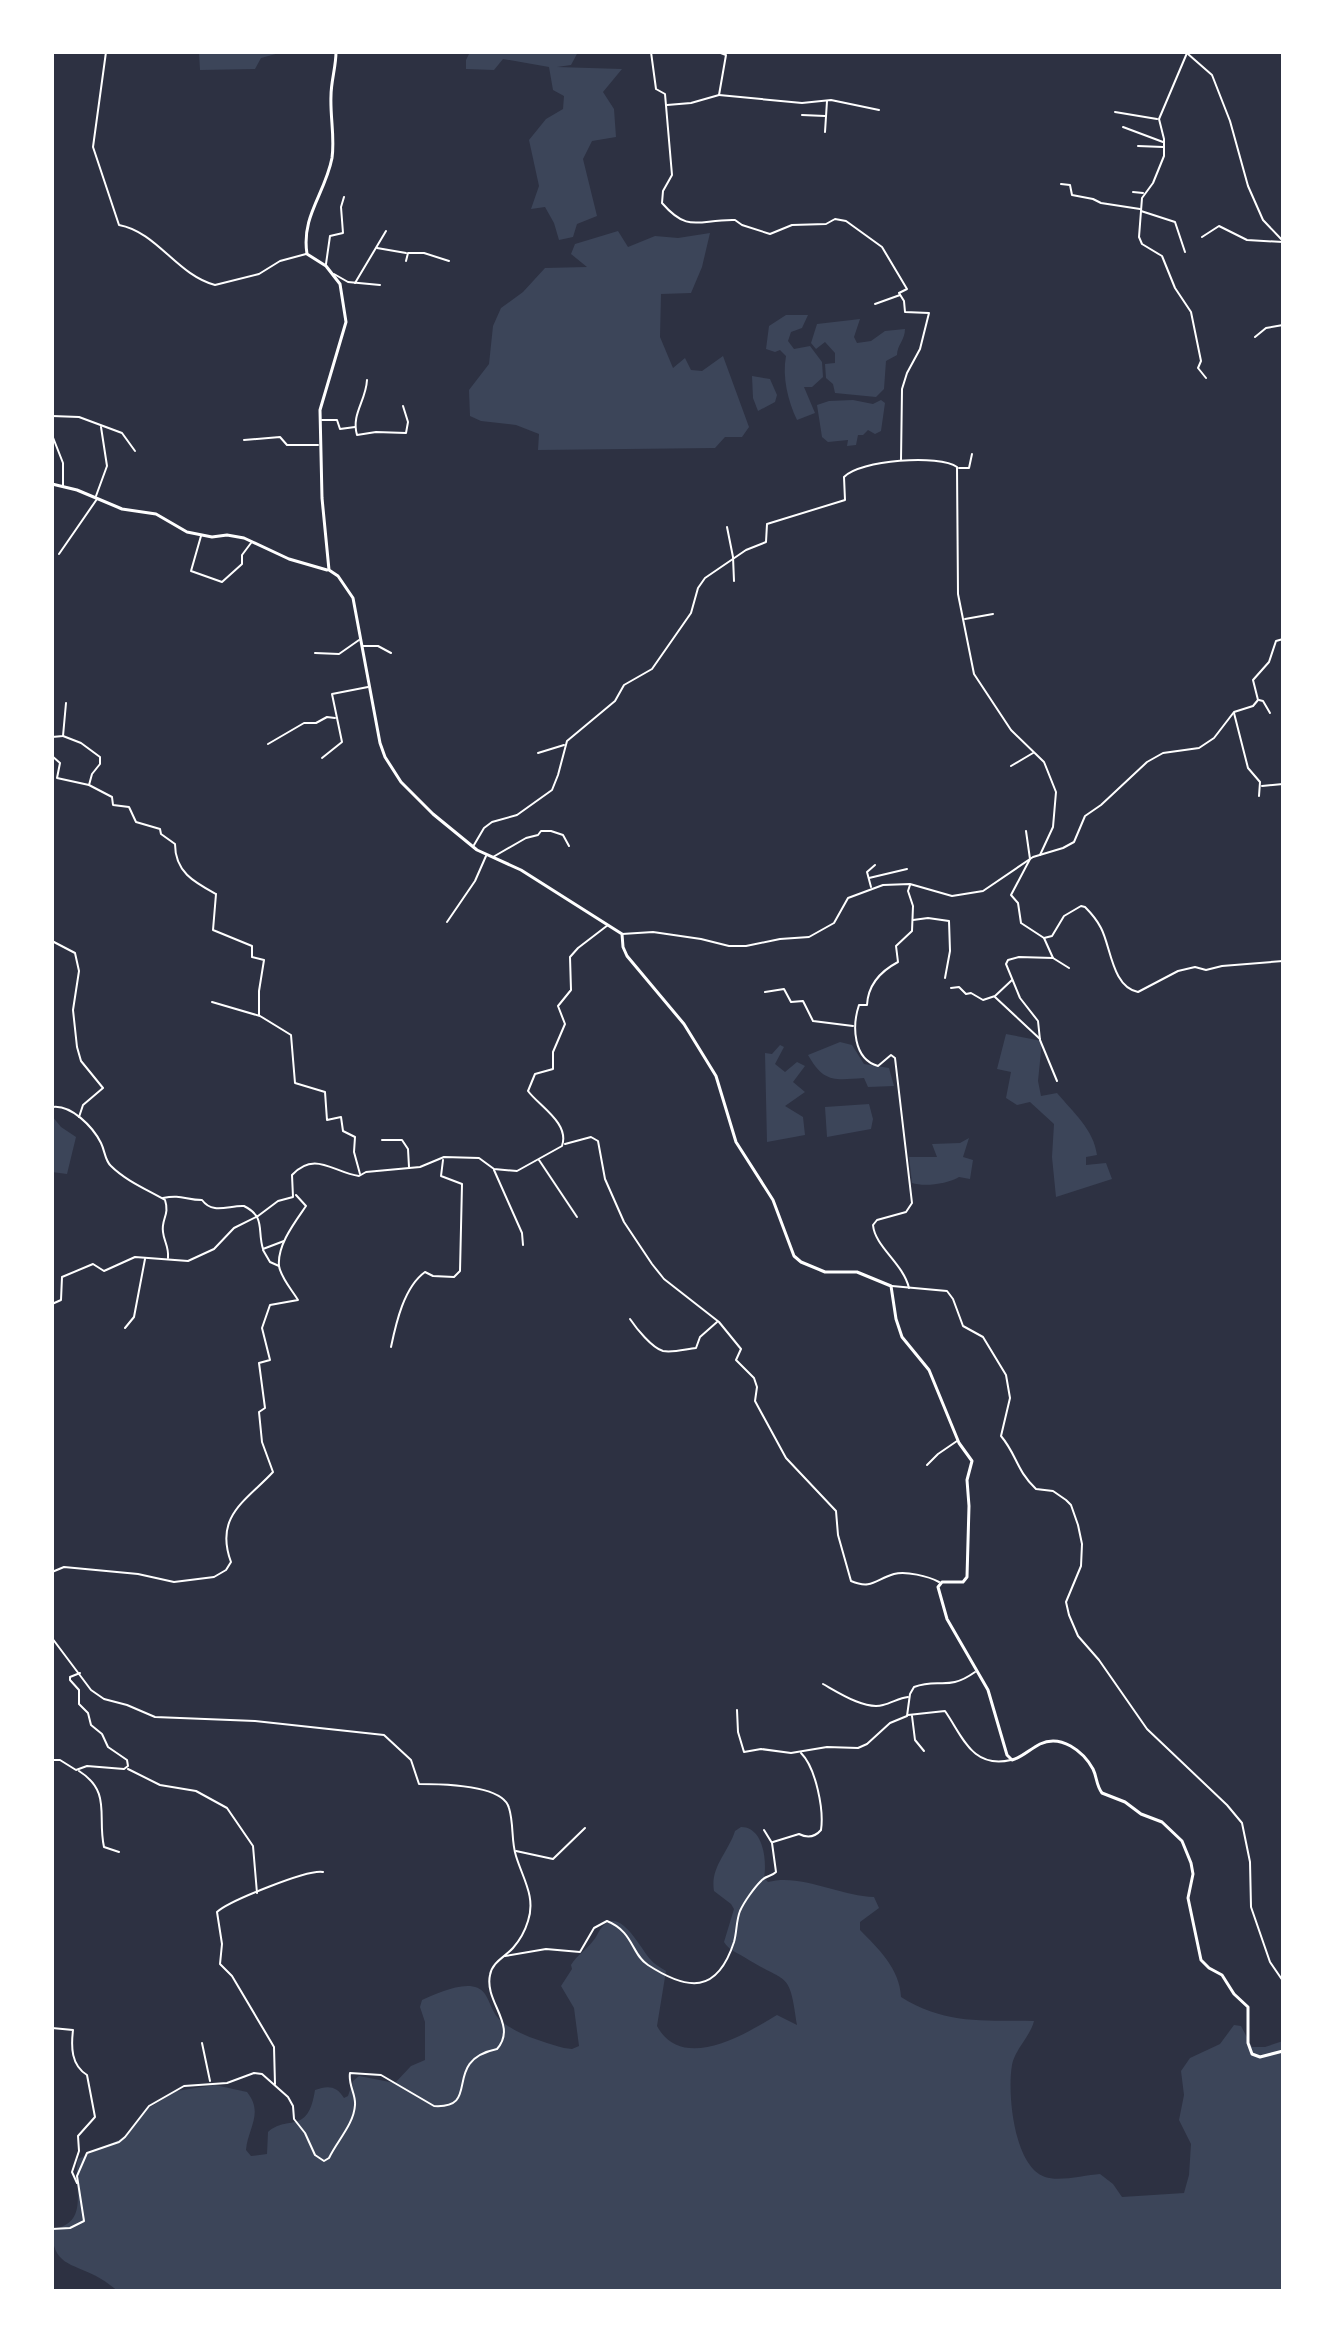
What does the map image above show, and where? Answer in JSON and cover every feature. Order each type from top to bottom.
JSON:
[{"type":"street","points":[[106,52],[93,147],[119,225],[143,233],[184,269],[215,285],[259,274],[280,261],[307,254],[326,266],[340,284],[346,322],[320,410],[322,498],[329,570]]},
{"type":"street","points":[[307,254],[305,227],[332,158],[331,93],[336,52]]},
{"type":"street","points":[[651,52],[656,89],[665,93],[672,175],[663,191],[662,203],[675,218],[684,223],[734,220],[770,234],[792,225],[826,224],[835,219],[846,221],[882,247],[907,289],[899,292],[900,295],[875,304]]},
{"type":"street","points":[[718,52],[726,55],[719,95]]},
{"type":"street","points":[[1206,378],[1198,369],[1200,360],[1191,312],[1175,288],[1162,256],[1140,241],[1140,210],[1145,192],[1154,182],[1164,158],[1159,119],[1186,52],[1212,75],[1230,121],[1248,186],[1263,220],[1283,242]]},
{"type":"street","points":[[666,105],[691,103],[719,95],[802,103],[827,100],[879,110]]},
{"type":"street","points":[[825,132],[827,100]]},
{"type":"street","points":[[1115,112],[1159,119]]},
{"type":"street","points":[[802,115],[826,116]]},
{"type":"street","points":[[1123,127],[1164,145]]},
{"type":"street","points":[[1138,146],[1164,145]]},
{"type":"street","points":[[1061,184],[1069,185],[1072,195],[1140,210],[1177,224],[1185,252]]},
{"type":"street","points":[[1133,192],[1145,192]]},
{"type":"street","points":[[326,266],[330,236],[343,233],[341,210],[344,197]]},
{"type":"street","points":[[1202,237],[1219,226],[1247,240],[1283,242]]},
{"type":"street","points":[[355,283],[386,231]]},
{"type":"street","points":[[376,248],[424,253],[449,261]]},
{"type":"street","points":[[406,261],[408,253]]},
{"type":"street","points":[[333,273],[355,283],[380,285]]},
{"type":"street","points":[[900,295],[905,312],[929,313],[920,349],[902,389],[901,461]]},
{"type":"street","points":[[1255,337],[1266,328],[1283,325]]},
{"type":"street","points":[[367,380],[366,396],[355,414],[358,435],[406,433],[408,422],[403,406]]},
{"type":"street","points":[[53,396],[52,416],[77,416],[123,433],[135,451]]},
{"type":"street","points":[[321,420],[337,420],[340,429],[355,427]]},
{"type":"street","points":[[59,554],[96,498],[105,476],[107,465],[101,426]]},
{"type":"street","points":[[52,435],[63,463],[63,487]]},
{"type":"street","points":[[244,440],[280,437],[287,445],[322,444]]},
{"type":"street","points":[[538,753],[564,745],[615,701],[624,685],[652,669],[693,610],[701,583],[733,557],[766,542],[769,523],[845,500],[846,473],[901,461],[941,462],[969,468],[972,454]]},
{"type":"street","points":[[957,467],[958,594],[975,678],[988,692],[1013,732],[1047,766],[1057,799],[1053,827],[1040,855]]},
{"type":"street","points":[[52,484],[122,509],[156,514],[187,532],[235,536],[252,541],[289,559],[329,570],[338,576],[353,598],[380,743],[396,775],[433,814],[473,846],[521,870],[622,934],[653,932],[734,946],[807,937],[834,923],[848,898],[890,883],[910,884],[952,896],[982,891],[1030,859],[1074,842],[1085,816],[1147,762],[1163,753],[1199,748],[1214,738],[1234,712],[1253,706],[1258,700]]},
{"type":"street","points":[[727,527],[734,581]]},
{"type":"street","points":[[202,535],[191,571],[222,582],[242,564],[242,555],[252,541]]},
{"type":"street","points":[[963,619],[993,614]]},
{"type":"street","points":[[1258,700],[1253,680],[1269,662],[1276,641],[1283,639]]},
{"type":"street","points":[[315,653],[339,654],[361,640]]},
{"type":"street","points":[[361,646],[378,646],[391,653]]},
{"type":"street","points":[[322,758],[341,744],[332,694],[368,687]]},
{"type":"street","points":[[1258,700],[1263,701],[1270,713]]},
{"type":"street","points":[[63,736],[66,703]]},
{"type":"street","points":[[1234,712],[1248,768],[1260,781],[1259,796]]},
{"type":"street","points":[[268,744],[309,721],[316,723],[330,716],[337,719]]},
{"type":"street","points":[[52,737],[63,736],[99,755],[100,764],[92,774],[89,785]]},
{"type":"street","points":[[473,846],[488,825],[517,815],[552,790],[564,745]]},
{"type":"street","points":[[1011,766],[1034,752]]},
{"type":"street","points":[[52,756],[60,763],[57,778],[89,785],[112,797],[113,805],[129,807],[136,822],[161,830],[161,834],[175,844],[181,871],[216,894],[213,930],[252,946],[252,957],[264,960],[259,1015]]},
{"type":"street","points":[[1261,786],[1283,784]]},
{"type":"street","points":[[492,857],[541,831],[563,835],[569,846]]},
{"type":"street","points":[[1026,831],[1030,859],[1011,895],[1018,903],[1020,922],[1044,938],[1053,958]]},
{"type":"street","points":[[447,922],[479,873],[486,855]]},
{"type":"street","points":[[872,888],[867,871],[875,865]]},
{"type":"street","points":[[869,878],[907,869]]},
{"type":"street","points":[[909,1288],[904,1274],[886,1248],[877,1241],[874,1232],[875,1221],[906,1212],[912,1203],[895,1058],[891,1055],[878,1066],[867,1060],[853,1026],[859,1004],[867,1005],[868,993],[882,972],[899,961],[896,946],[911,932],[913,906],[908,891],[910,884]]},
{"type":"street","points":[[1044,938],[1052,936],[1066,914],[1085,907],[1102,930],[1120,978],[1131,991],[1138,992],[1178,971],[1195,967],[1206,970],[1283,961]]},
{"type":"street","points":[[912,920],[929,918],[949,921],[950,951],[945,978]]},
{"type":"street","points":[[563,1144],[563,1134],[553,1117],[528,1094],[528,1090],[535,1074],[553,1069],[553,1052],[565,1024],[559,1004],[570,993],[570,957],[609,925]]},
{"type":"street","points":[[622,934],[627,956],[684,1024],[716,1076],[734,1139],[775,1203],[794,1256],[825,1272],[857,1272],[891,1286],[947,1291],[963,1326],[983,1337],[1000,1362],[1010,1395],[1001,1436],[1012,1448],[1023,1476],[1036,1489],[1053,1491],[1066,1500],[1078,1525],[1082,1563],[1066,1602],[1072,1621],[1080,1637],[1147,1729],[1240,1819],[1250,1862],[1251,1907],[1270,1962],[1283,1981]]},
{"type":"street","points":[[52,941],[75,953],[79,971],[73,1010],[77,1047],[81,1061],[103,1088],[83,1105],[79,1118]]},
{"type":"street","points":[[1057,1081],[1040,1040],[1038,1021],[1020,998],[1006,964],[1009,959],[1053,958],[1069,968]]},
{"type":"street","points":[[951,988],[958,986],[967,995],[984,1000],[1013,979]]},
{"type":"street","points":[[765,992],[784,988],[791,1002],[804,1004],[813,1021],[853,1026]]},
{"type":"street","points":[[992,997],[1040,1040]]},
{"type":"street","points":[[212,1002],[259,1015],[292,1037],[295,1083],[324,1091],[327,1120],[341,1117],[343,1131],[355,1137],[354,1152],[360,1175]]},
{"type":"street","points":[[52,1107],[67,1109],[79,1118],[100,1140],[110,1166],[151,1195],[163,1198],[181,1195],[191,1200],[202,1200],[209,1207],[229,1210],[241,1206],[258,1216],[262,1224],[259,1238],[263,1249],[274,1265],[279,1266]]},
{"type":"street","points":[[494,1169],[517,1171],[563,1144],[570,1145],[591,1137],[598,1141],[605,1179],[624,1222],[664,1279],[718,1321],[742,1350],[736,1360],[754,1378],[757,1385],[755,1401],[786,1458],[836,1511],[838,1535],[851,1581],[875,1584],[900,1574],[934,1579],[939,1583],[960,1583],[967,1577],[967,1480],[972,1463],[958,1440],[929,1370],[900,1333],[891,1286]]},
{"type":"street","points":[[382,1140],[402,1140],[408,1148],[409,1167]]},
{"type":"street","points":[[391,1347],[398,1319],[418,1277],[425,1272],[433,1276],[454,1277],[460,1271],[462,1185],[441,1176],[444,1157]]},
{"type":"street","points":[[52,1572],[64,1567],[138,1574],[174,1582],[214,1577],[229,1568],[231,1562],[227,1541],[232,1517],[239,1502],[273,1472],[262,1442],[259,1412],[265,1408],[259,1363],[270,1360],[262,1326],[270,1305],[298,1299],[286,1283],[279,1266],[285,1240],[306,1206],[295,1194],[291,1177],[305,1165],[327,1165],[360,1175],[420,1167],[444,1157],[479,1158],[494,1169],[522,1233],[523,1245]]},
{"type":"street","points":[[538,1159],[577,1217]]},
{"type":"street","points":[[52,1304],[61,1300],[61,1279],[64,1275],[93,1264],[104,1271],[130,1258],[185,1261],[212,1251],[234,1228],[295,1194]]},
{"type":"street","points":[[163,1198],[168,1210],[162,1229],[169,1246],[168,1259]]},
{"type":"street","points":[[263,1249],[285,1240]]},
{"type":"street","points":[[125,1328],[134,1317],[145,1257]]},
{"type":"street","points":[[630,1319],[636,1329],[664,1351],[696,1348],[700,1337],[718,1321]]},
{"type":"street","points":[[927,1465],[958,1440]]},
{"type":"street","points":[[939,1583],[944,1613],[988,1690],[997,1713],[1005,1751],[1012,1760]]},
{"type":"street","points":[[52,1638],[95,1694],[155,1717],[255,1721],[384,1735],[411,1760],[419,1784],[472,1788],[504,1798],[509,1807],[514,1851],[530,1892],[530,1914],[519,1940],[491,1971],[489,1991],[503,2022],[503,2040],[497,2049],[480,2053],[467,2065],[461,2096],[457,2101],[434,2106],[381,2075],[350,2073],[355,2106],[349,2126],[324,2161],[315,2155],[293,2117],[293,2106],[288,2097],[262,2074],[254,2073],[227,2083],[184,2086],[143,2113],[125,2137],[106,2148],[87,2153],[77,2176],[83,2222],[70,2228],[52,2229]]},
{"type":"street","points":[[924,1751],[915,1740],[910,1714],[911,1690],[916,1685],[956,1684],[976,1671]]},
{"type":"street","points":[[80,1673],[70,1677],[79,1690],[79,1704],[87,1711],[91,1725],[103,1735],[108,1747],[127,1760],[132,1773],[160,1785],[196,1791],[227,1808],[253,1846],[257,1893]]},
{"type":"street","points":[[823,1684],[860,1705],[880,1706],[909,1697]]},
{"type":"street","points":[[737,1710],[743,1751],[761,1749],[785,1752],[863,1746],[885,1726],[910,1714],[945,1711],[977,1757],[996,1762],[1012,1760],[1045,1742],[1056,1741],[1072,1746],[1092,1767],[1102,1793],[1162,1822],[1185,1846],[1193,1874],[1188,1898],[1201,1960],[1222,1975],[1248,2007],[1248,2043],[1252,2054],[1260,2057],[1283,2051]]},
{"type":"street","points":[[772,1843],[799,1834],[806,1837],[816,1835],[821,1830],[821,1806],[809,1761],[799,1751]]},
{"type":"street","points":[[52,1760],[60,1760],[90,1780],[102,1800],[104,1847],[119,1852]]},
{"type":"street","points":[[78,1770],[87,1766],[128,1768]]},
{"type":"street","points":[[514,1851],[553,1859],[585,1828]]},
{"type":"street","points":[[504,1956],[546,1949],[580,1952],[594,1928],[607,1921],[629,1937],[648,1965],[682,1983],[702,1983],[728,1959],[743,1906],[761,1880],[776,1872],[772,1843],[764,1830]]},
{"type":"street","points":[[275,2084],[274,2047],[220,1961],[222,1944],[217,1911],[243,1896],[276,1883],[302,1878],[313,1871],[323,1872]]},
{"type":"street","points":[[52,2028],[73,2030],[72,2054],[79,2070],[87,2075],[95,2106],[95,2117],[78,2136],[79,2151],[72,2172],[79,2186]]},
{"type":"street","points":[[202,2043],[211,2083]]},
{"type":"shaded area","points":[[199,52],[283,52],[261,58],[255,69],[200,70]]},
{"type":"shaded area","points":[[470,52],[578,52],[571,65],[557,67],[622,69],[603,92],[614,109],[616,137],[592,141],[583,159],[597,216],[577,224],[573,237],[559,240],[545,207],[531,209],[539,186],[529,140],[546,119],[563,109],[564,96],[553,90],[549,67],[503,59],[494,70],[466,69]]},
{"type":"shaded area","points":[[618,231],[628,247],[655,236],[678,238],[710,233],[702,267],[691,293],[661,294],[660,337],[673,368],[685,358],[691,370],[702,371],[723,356],[749,427],[742,437],[725,437],[715,448],[538,450],[539,434],[516,425],[481,421],[470,416],[469,390],[489,364],[493,326],[501,308],[523,292],[545,268],[587,267],[571,254],[575,244]]},
{"type":"shaded area","points":[[786,315],[808,315],[802,328],[791,332],[788,341],[794,349],[810,346],[822,362],[823,377],[812,387],[804,387],[815,413],[797,420],[787,389],[786,356],[780,350],[766,349],[769,326]]},
{"type":"shaded area","points":[[860,319],[854,337],[857,343],[871,341],[885,331],[905,329],[897,355],[886,361],[884,389],[876,397],[835,393],[833,384],[826,378],[825,364],[835,363],[835,353],[825,342],[816,349],[811,343],[817,324]]},
{"type":"shaded area","points":[[752,376],[770,379],[777,395],[775,402],[758,411],[753,398]]},
{"type":"shaded area","points":[[853,400],[873,404],[881,400],[885,403],[881,431],[875,434],[868,430],[858,435],[856,445],[847,446],[848,440],[828,442],[822,437],[817,405]]},
{"type":"shaded area","points":[[1006,1034],[1042,1041],[1038,1081],[1041,1096],[1057,1093],[1076,1114],[1092,1137],[1097,1155],[1086,1157],[1086,1165],[1106,1163],[1112,1179],[1056,1197],[1052,1157],[1054,1124],[1030,1102],[1017,1105],[1006,1098],[1011,1072],[997,1069]]},
{"type":"shaded area","points":[[840,1042],[852,1045],[864,1064],[889,1068],[894,1086],[868,1087],[864,1078],[837,1079],[819,1071],[808,1055]]},
{"type":"shaded area","points":[[780,1045],[784,1047],[775,1064],[785,1072],[797,1062],[805,1066],[793,1082],[805,1092],[785,1106],[803,1117],[805,1135],[767,1142],[765,1053],[772,1054]]},
{"type":"shaded area","points":[[869,1104],[873,1119],[871,1129],[827,1137],[825,1107]]},
{"type":"shaded area","points":[[52,1116],[76,1137],[67,1174],[52,1172]]},
{"type":"shaded area","points":[[969,1138],[963,1157],[973,1160],[970,1179],[959,1177],[929,1185],[912,1183],[909,1157],[937,1157],[932,1144],[960,1143]]},
{"type":"shaded area","points":[[741,1827],[755,1833],[759,1839],[764,1855],[764,1878],[768,1882],[793,1880],[874,1897],[879,1908],[860,1922],[860,1930],[892,1968],[901,1997],[949,2017],[1034,2021],[1012,2065],[1012,2110],[1026,2159],[1034,2170],[1045,2177],[1065,2179],[1100,2174],[1113,2184],[1122,2197],[1184,2193],[1189,2175],[1191,2144],[1179,2120],[1184,2095],[1181,2071],[1190,2058],[1220,2044],[1234,2025],[1241,2026],[1252,2047],[1265,2047],[1283,2041],[1283,2291],[118,2291],[71,2265],[55,2250],[52,2229],[64,2226],[76,2211],[78,2159],[125,2137],[144,2111],[176,2091],[215,2085],[247,2092],[255,2114],[246,2150],[251,2156],[267,2154],[268,2132],[283,2124],[296,2122],[308,2113],[315,2090],[332,2088],[344,2098],[359,2076],[395,2083],[411,2066],[425,2060],[422,2000],[446,1990],[464,1986],[480,1989],[498,2018],[508,2026],[531,2038],[564,2048],[579,2046],[574,2008],[561,1986],[572,1969],[573,1961],[610,1921],[624,1926],[652,1961],[666,1971],[657,2026],[668,2040],[682,2047],[715,2045],[777,2015],[797,2025],[792,1994],[784,1980],[733,1951],[724,1942],[734,1909],[714,1891],[713,1882],[735,1831]]}]
